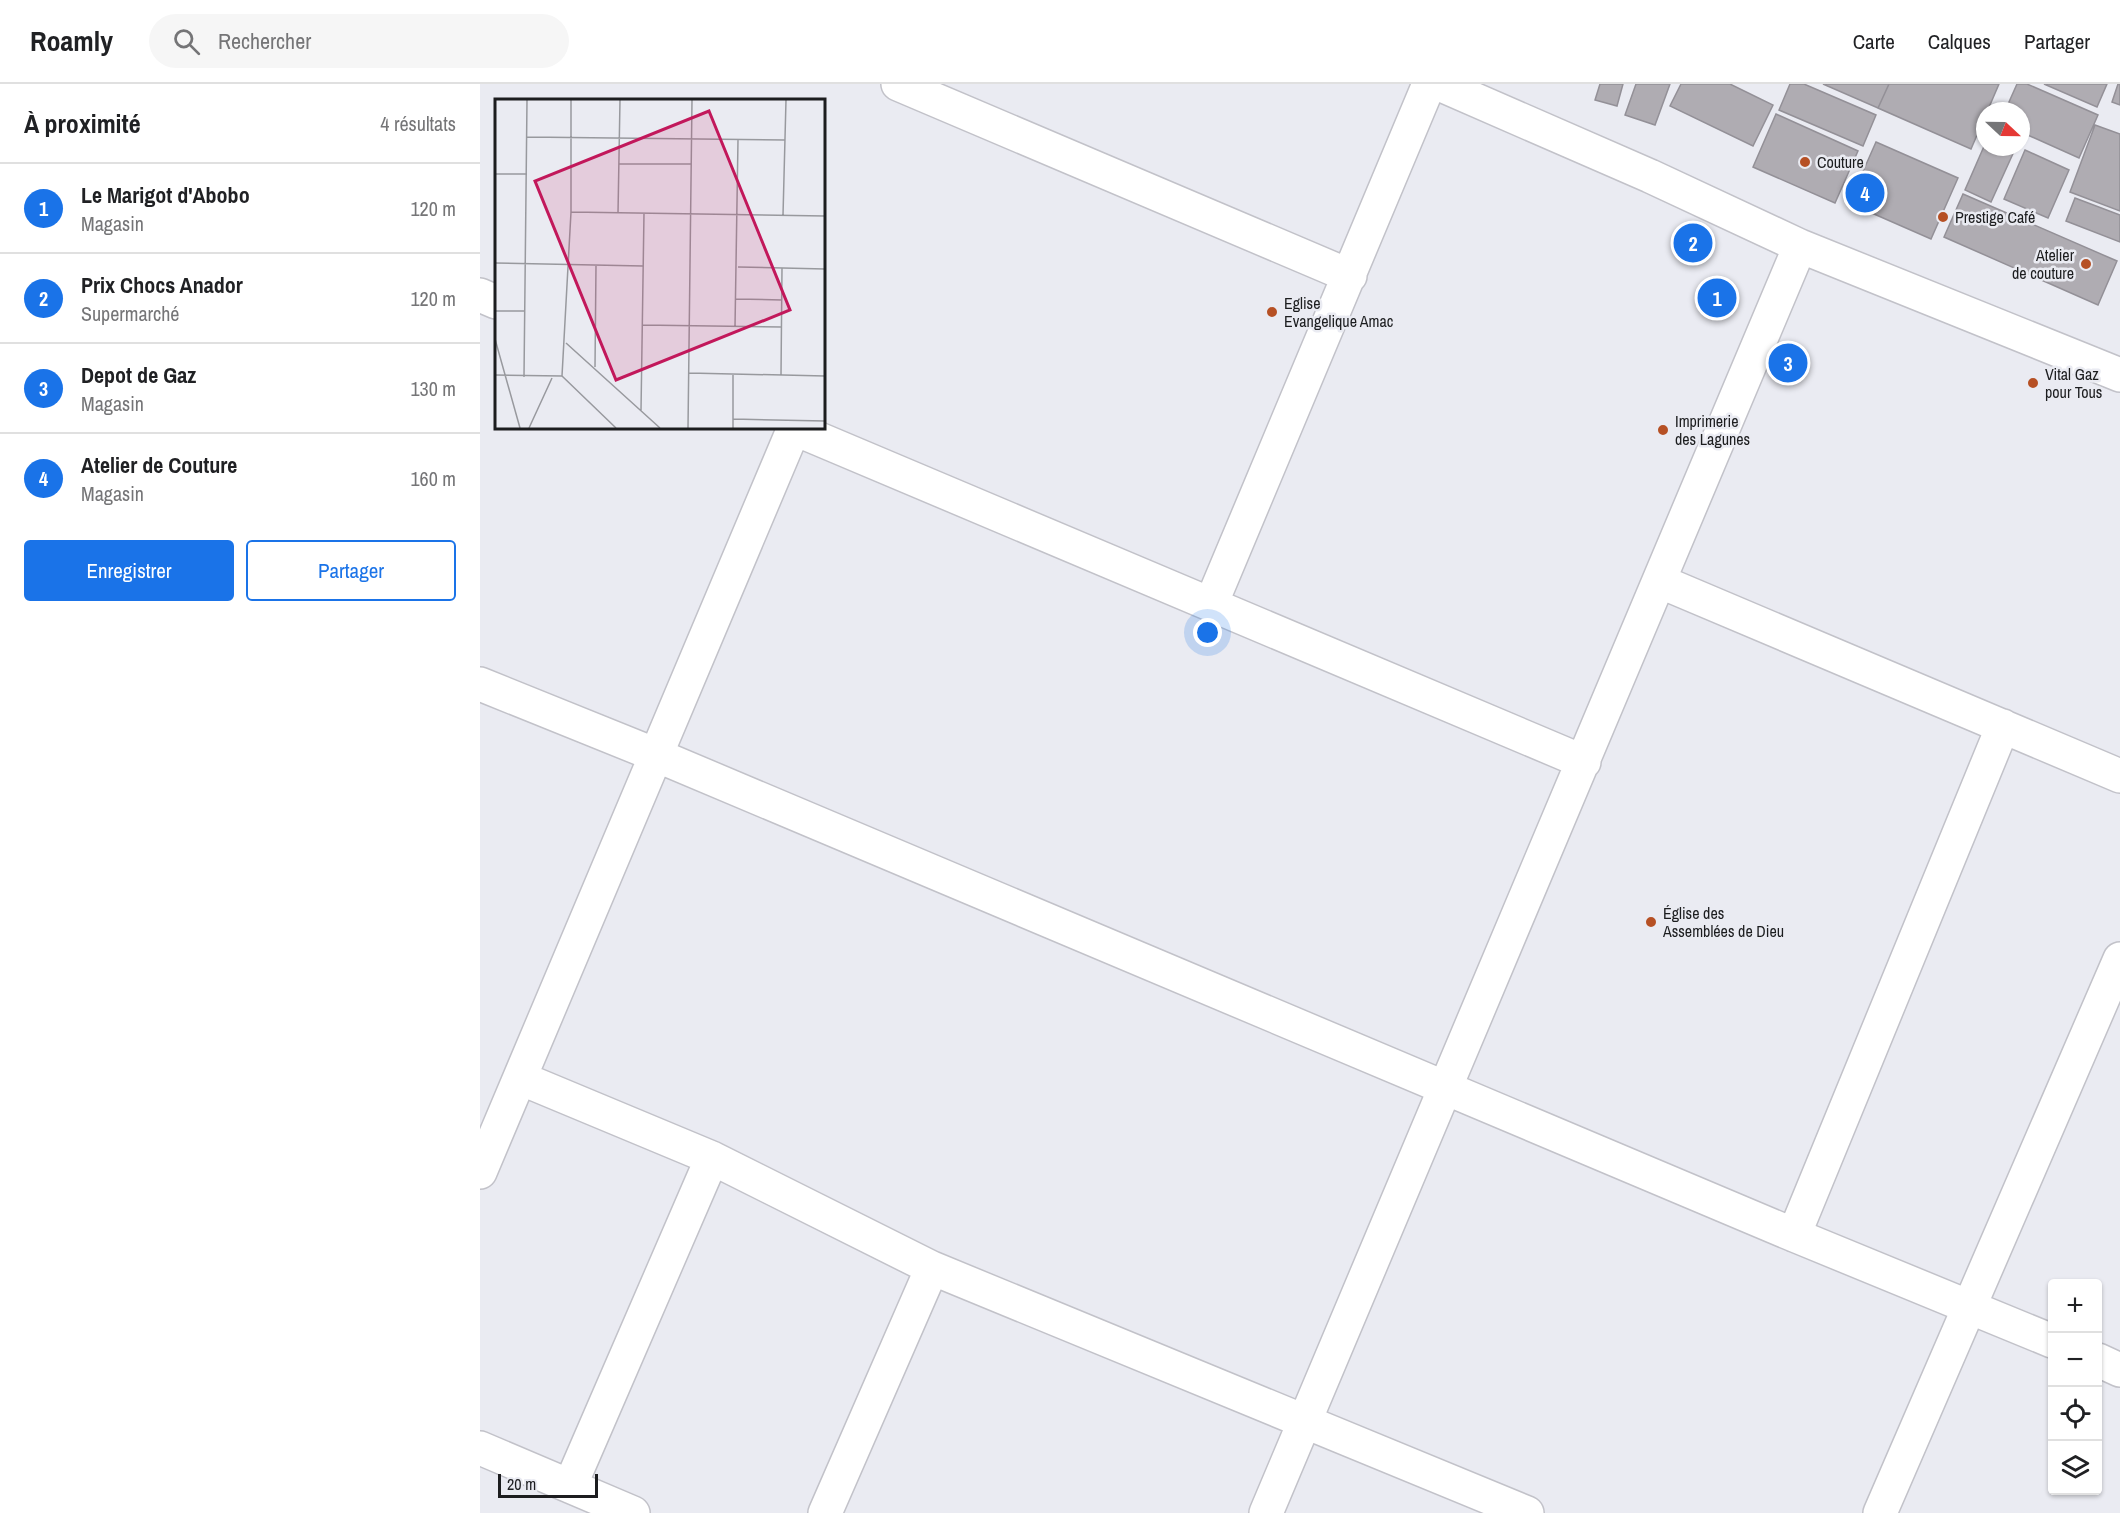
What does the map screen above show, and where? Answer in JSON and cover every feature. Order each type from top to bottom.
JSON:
[{"type":"street","points":[[898,84],[1350,276]]},
{"type":"street","points":[[1211,604],[1429,84]]},
{"type":"street","points":[[1440,84],[1650,176],[1800,246],[2120,375]]},
{"type":"street","points":[[1266,1513],[1800,246]]},
{"type":"street","points":[[480,295],[495,302]]},
{"type":"street","points":[[480,1172],[794,429]]},
{"type":"street","points":[[796,429],[1584,762]]},
{"type":"street","points":[[1659,581],[2120,776]]},
{"type":"street","points":[[480,684],[656,755],[1794,1235],[2048,1339]]},
{"type":"street","points":[[1794,1235],[2003,726]]},
{"type":"street","points":[[1880,1513],[2120,959]]},
{"type":"street","points":[[520,1078],[712,1158],[932,1268],[1527,1513]]},
{"type":"street","points":[[570,1486],[712,1158]]},
{"type":"street","points":[[825,1513],[932,1268]]},
{"type":"street","points":[[2102,1362],[2120,1370]]},
{"type":"street","points":[[480,1448],[633,1513]]},
{"type":"building","points":[[1600,84],[1623,84],[1617,106],[1595,100]]},
{"type":"building","points":[[1636,84],[1670,84],[1655,125],[1625,115]]},
{"type":"building","points":[[1681,84],[1730,84],[1773,105],[1753,146],[1670,106]]},
{"type":"building","points":[[1790,84],[1804,84],[1876,115],[1863,146],[1779,110]]},
{"type":"building","points":[[1823,84],[1889,84],[1878,108]]},
{"type":"building","points":[[1889,84],[1999,84],[1991,102],[1976,102],[1976,137],[1971,149],[1878,108]]},
{"type":"building","points":[[2017,84],[2027,84],[2098,115],[2079,158],[2030,136],[2030,102],[2009,102]]},
{"type":"building","points":[[2044,84],[2107,84],[2097,107]]},
{"type":"building","points":[[2118,84],[2120,84],[2120,105],[2112,102]]},
{"type":"building","points":[[1776,114],[1858,151],[1835,203],[1753,167]]},
{"type":"building","points":[[2095,125],[2120,134],[2120,211],[2070,192]]},
{"type":"building","points":[[1876,142],[1958,178],[1931,239],[1849,203]]},
{"type":"building","points":[[2030,152],[2069,170],[2048,218],[2004,199],[2022,156],[2030,156]]},
{"type":"building","points":[[1980,156],[2012,156],[1991,202],[1965,190]]},
{"type":"building","points":[[1963,194],[2117,261],[2098,305],[1944,237]]},
{"type":"building","points":[[2075,198],[2120,215],[2120,242],[2066,221]]},
{"type":"place","name":"Couture","points":[[1805,162]]},
{"type":"place","name":"Atelier de Couture","points":[[1865,193]]},
{"type":"place","name":"Prestige Café","points":[[1943,217]]},
{"type":"place","name":"Prix Chocs Anador","points":[[1693,243]]},
{"type":"place","name":"Atelier de couture","points":[[2086,264]]},
{"type":"place","name":"Le Marigot d'Abobo","points":[[1717,298]]},
{"type":"place","name":"Eglise Evangelique Amac","points":[[1272,312]]},
{"type":"place","name":"Depot de Gaz","points":[[1788,363]]},
{"type":"place","name":"Vital Gaz pour Tous","points":[[2033,383]]},
{"type":"place","name":"Imprimerie des Lagunes","points":[[1663,430]]},
{"type":"place","name":"Église des Assemblées de Dieu","points":[[1651,922]]}]
